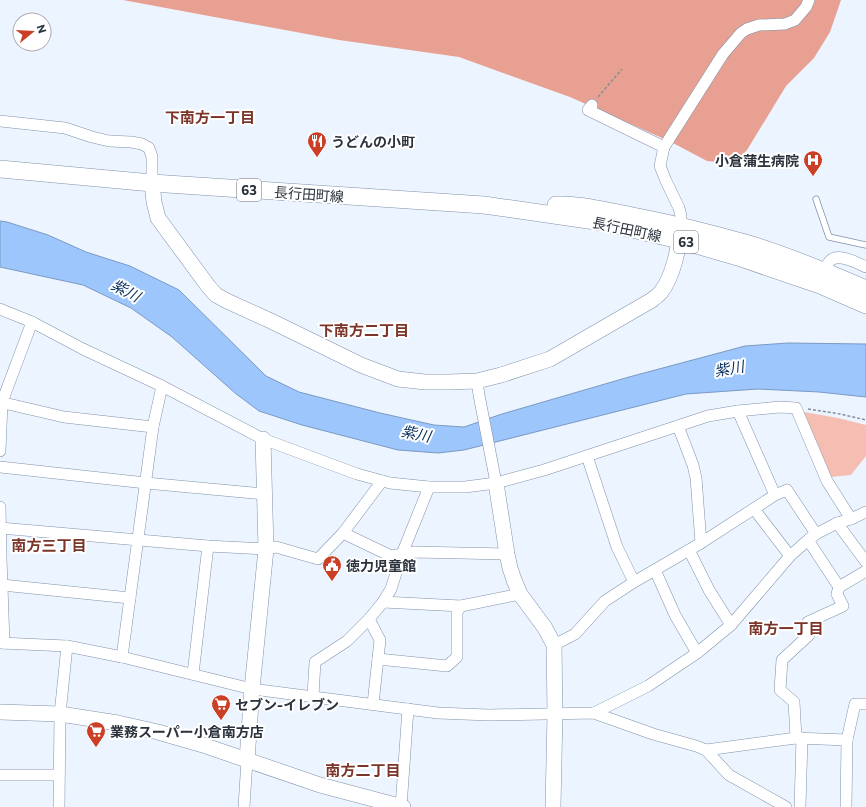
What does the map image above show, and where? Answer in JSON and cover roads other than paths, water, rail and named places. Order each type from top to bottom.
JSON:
[{"type":"main road","name":"長行田町線","points":[[0,170],[152,183],[484,205],[680,233],[738,257],[866,289]]},
{"type":"main road","name":"長行田町線","points":[[823,278],[866,305]]},
{"type":"street","points":[[0,121],[64,128],[109,141],[142,144],[149,148],[152,157],[152,183],[154,202],[158,218],[216,295],[361,366],[398,379],[425,382],[449,382],[478,388],[501,375],[550,359],[652,300],[660,293],[672,272],[680,233],[681,216],[679,208],[660,166],[664,147],[723,54],[741,33],[758,25],[785,24],[795,20],[806,7],[809,0]]},
{"type":"street","points":[[592,105],[588,110],[664,147]]},
{"type":"street","points":[[823,278],[829,262],[838,257],[845,258],[866,267]]},
{"type":"street","points":[[0,310],[32,322],[83,349],[162,386],[263,438],[356,474],[390,483],[429,487],[465,487],[496,482],[544,470],[708,416],[738,411],[780,407],[796,408],[827,481],[851,519]]},
{"type":"street","points":[[0,451],[1,402],[32,322]]},
{"type":"street","points":[[122,657],[154,427],[162,386]]},
{"type":"street","points":[[478,388],[496,482],[507,554],[512,574],[520,594],[545,628],[554,645],[553,807]]},
{"type":"street","points":[[1,402],[64,416],[154,427]]},
{"type":"street","points":[[738,411],[775,495]]},
{"type":"street","points":[[678,426],[693,465],[696,478],[701,543]]},
{"type":"street","points":[[244,807],[252,689],[266,549],[263,438]]},
{"type":"street","points":[[587,456],[617,547],[634,582]]},
{"type":"street","points":[[0,467],[265,494]]},
{"type":"street","points":[[0,528],[208,546],[266,549],[276,547],[318,559],[343,533],[382,481]]},
{"type":"street","points":[[312,696],[315,662],[347,641],[369,619],[383,602],[391,589],[402,554],[429,487]]},
{"type":"street","points":[[554,645],[575,634],[605,601],[634,582],[701,543],[775,495],[787,490],[839,587]]},
{"type":"street","points":[[0,507],[2,643],[67,646],[122,657],[252,689],[438,713],[594,713],[653,734],[706,750],[729,775],[786,807]]},
{"type":"street","points":[[754,509],[790,556]]},
{"type":"street","points":[[594,713],[648,686],[697,653],[731,625],[790,556],[812,537],[837,523],[851,519],[866,512]]},
{"type":"street","points":[[837,523],[866,562]]},
{"type":"street","points":[[343,533],[391,556],[414,552],[507,554]]},
{"type":"street","points":[[193,674],[208,546]]},
{"type":"street","points":[[689,550],[709,590],[731,625]]},
{"type":"street","points":[[655,570],[675,615],[697,653]]},
{"type":"street","points":[[800,807],[799,738],[794,702],[780,690],[782,660],[809,635],[808,622],[843,606],[837,594],[839,587],[866,571]]},
{"type":"street","points":[[2,585],[130,598]]},
{"type":"street","points":[[383,602],[461,606],[520,594]]},
{"type":"street","points":[[378,659],[446,666],[457,657],[457,612],[461,606]]},
{"type":"street","points":[[369,619],[380,640],[373,704]]},
{"type":"street","points":[[59,807],[60,714],[67,646]]},
{"type":"street","points":[[846,807],[847,740],[855,704],[866,704]]},
{"type":"street","points":[[0,712],[60,714],[118,723],[158,732],[320,785],[401,807],[408,709]]},
{"type":"street","points":[[706,750],[799,738],[847,740]]},
{"type":"street","points":[[0,775],[59,775]]},
{"type":"lane","points":[[816,199],[829,237],[866,245]]},
{"type":"water","name":"紫川","points":[[0,221],[48,235],[86,252],[130,266],[179,290],[266,376],[299,392],[434,425],[464,427],[502,414],[629,377],[745,346],[788,343],[866,344],[866,397],[819,392],[758,389],[686,394],[464,450],[438,453],[398,450],[302,425],[259,411],[235,393],[172,337],[131,308],[83,285],[0,267]]},
{"type":"place","name":"うどんの小町","points":[[317,158]]},
{"type":"place","name":"小倉蒲生病院","points":[[813,177]]},
{"type":"place","name":"徳力児童館","points":[[332,582]]},
{"type":"place","name":"セブン-イレブン","points":[[221,721]]},
{"type":"place","name":"業務スーパー小倉南方店","points":[[96,748]]},
{"type":"district","name":"下南方一丁目","points":[[210,117]]},
{"type":"district","name":"下南方二丁目","points":[[364,330]]},
{"type":"district","name":"南方三丁目","points":[[49,545]]},
{"type":"district","name":"南方一丁目","points":[[786,628]]},
{"type":"district","name":"南方二丁目","points":[[363,770]]}]
